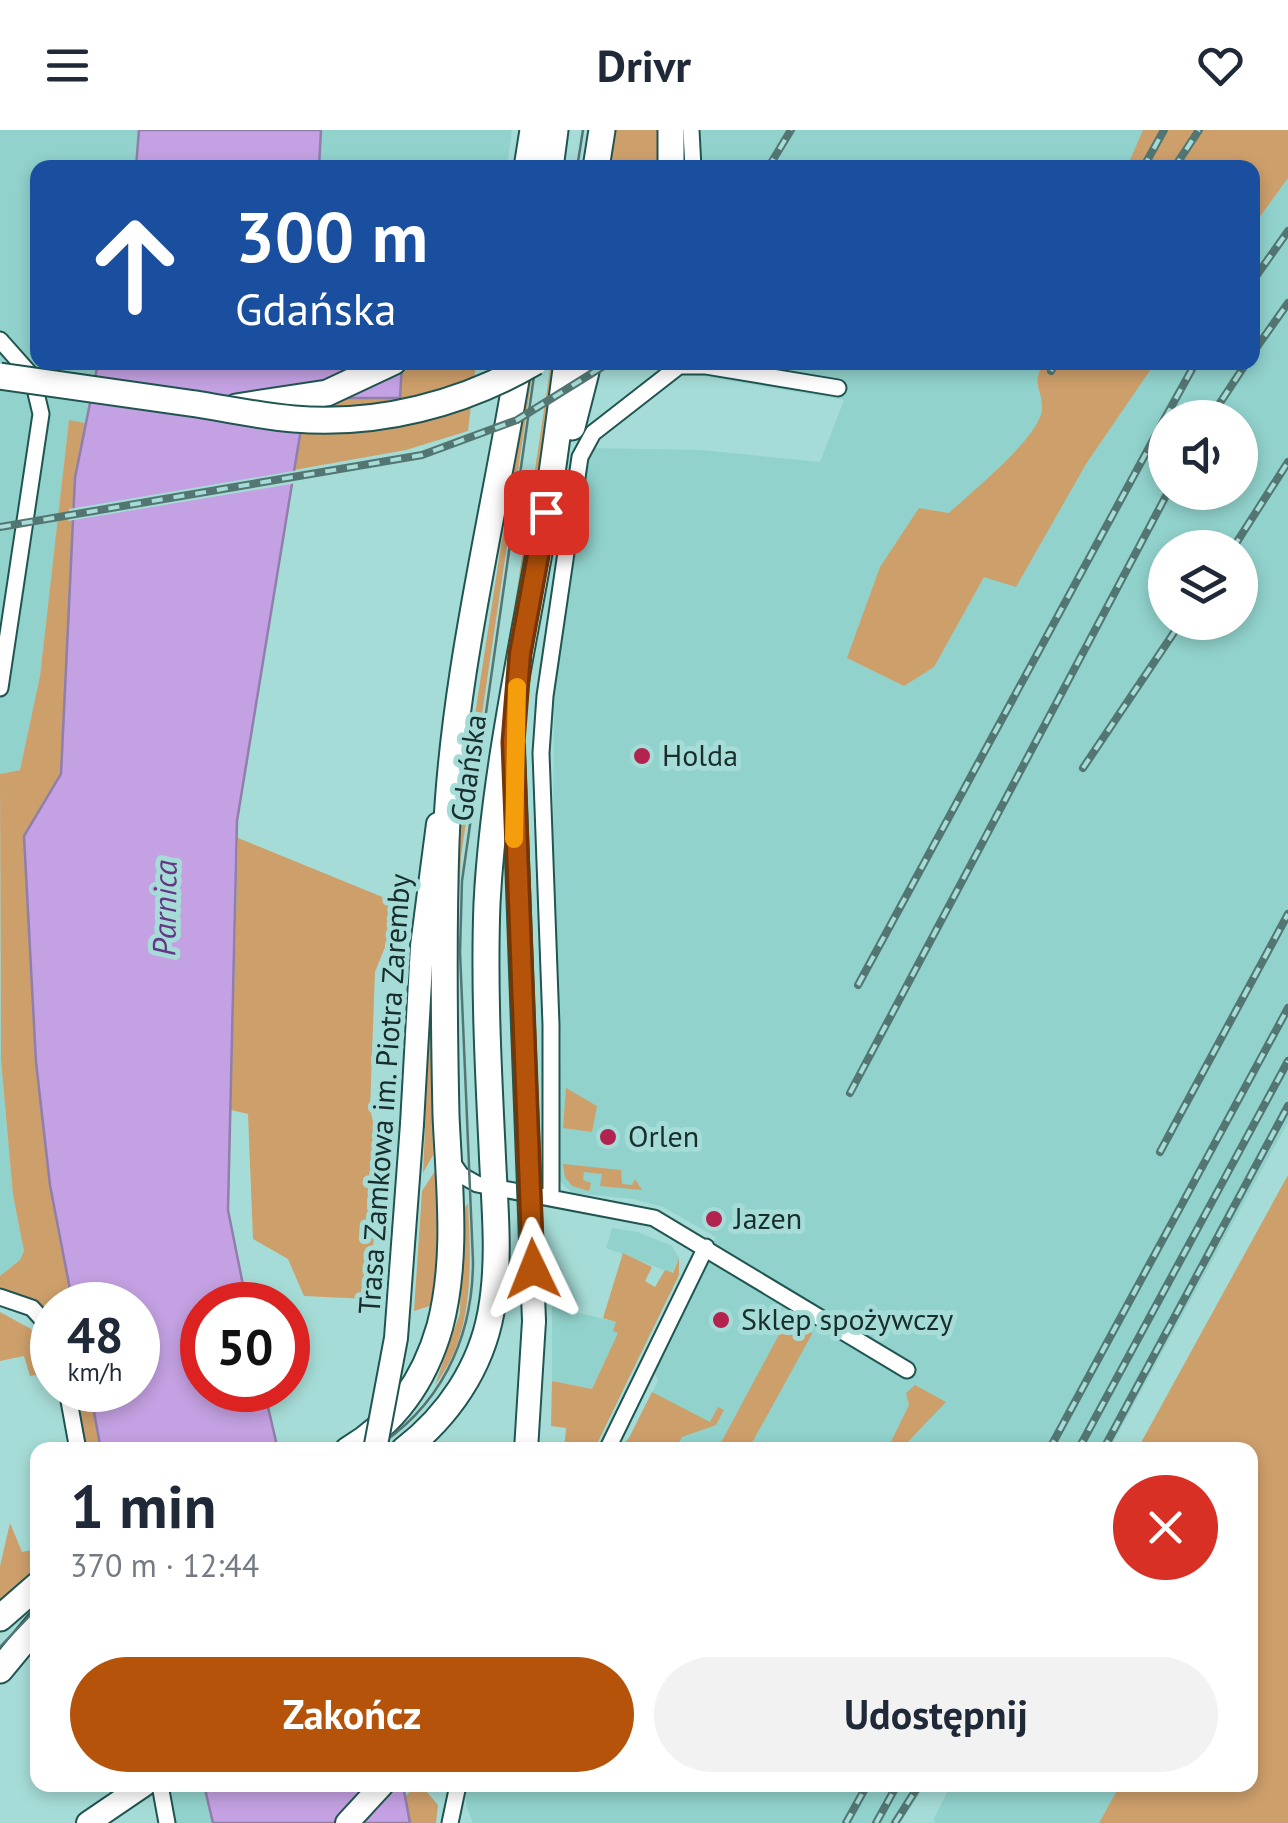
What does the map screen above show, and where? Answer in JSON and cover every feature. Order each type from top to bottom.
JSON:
[{"type":"main road","points":[[528,160],[533,130]]},
{"type":"main road","points":[[551,160],[556,130]]},
{"type":"main road","points":[[597,160],[602,130]]},
{"type":"main road","points":[[671,130],[671,160]]},
{"type":"main road","points":[[219,407],[309,398],[376,370]]},
{"type":"main road","points":[[0,376],[296,419],[381,416],[460,398],[518,370]]},
{"type":"main road","name":"Gdańska","points":[[358,1442],[390,1418],[422,1374],[444,1306],[450,1216],[445,886],[452,742],[518,370]]},
{"type":"main road","name":"Gdańska","points":[[412,1442],[448,1407],[479,1354],[496,1276],[488,1068],[488,904],[496,797],[546,512],[579,370]]},
{"type":"main road","points":[[520,654],[512,785],[534,1309],[526,1442]]},
{"type":"main road","name":"Trasa Zamkowa im. Piotra Zaremby","points":[[376,1442],[396,1338],[425,916],[452,742]]},
{"type":"main road","points":[[0,1618],[30,1592]]},
{"type":"main road","points":[[0,1670],[30,1634]]},
{"type":"main road","points":[[88,1823],[134,1792]]},
{"type":"main road","points":[[347,1823],[376,1792]]},
{"type":"street","points":[[691,130],[693,160]]},
{"type":"street","points":[[0,340],[23,363],[36,384],[41,407],[0,688]]},
{"type":"street","name":"Gdańska","points":[[581,370],[601,426]]},
{"type":"street","points":[[551,1197],[542,732],[578,466],[586,443],[601,426],[673,370]]},
{"type":"street","points":[[722,370],[838,388]]},
{"type":"street","points":[[448,1149],[461,1175],[471,1182],[642,1214],[706,1247],[908,1370]]},
{"type":"street","points":[[450,1216],[467,1196],[494,1188]]},
{"type":"street","points":[[611,1442],[706,1247]]},
{"type":"street","points":[[0,1297],[30,1306]]},
{"type":"street","points":[[71,1412],[77,1442]]},
{"type":"street","points":[[161,1792],[167,1823]]},
{"type":"street","points":[[450,1823],[457,1792]]},
{"type":"shaded area","points":[[0,130],[139,130],[137,160],[30,160],[30,370],[96,370],[85,423],[69,421],[40,676],[20,770],[0,774]]},
{"type":"shaded area","points":[[321,130],[512,130],[508,160],[319,160]]},
{"type":"shaded area","points":[[612,130],[665,130],[665,160],[608,160]]},
{"type":"shaded area","points":[[696,130],[1288,130],[1288,1122],[1113,1442],[625,1442],[658,1381],[655,1373],[716,1237],[663,1207],[634,1199],[572,1193],[558,1179],[561,1044],[553,880],[554,676],[590,448],[701,450],[820,462],[844,400],[666,370],[1260,370],[1260,160],[702,160]],"holes":[[[919,508],[949,513],[984,577],[934,666],[904,686],[847,658]]]},
{"type":"shaded area","points":[[1143,130],[1288,130],[1288,178],[1260,216],[1260,160],[1130,160]]},
{"type":"shaded area","points":[[402,370],[475,370],[468,431],[406,450],[294,470],[306,397],[400,397]]},
{"type":"shaded area","points":[[528,370],[533,370],[461,856],[457,932],[452,899],[461,806]]},
{"type":"shaded area","points":[[550,370],[554,370],[480,856],[472,890]]},
{"type":"shaded area","points":[[1150,370],[1086,464],[1016,587],[984,577],[934,667],[904,686],[847,658],[880,567],[919,508],[949,513],[1031,433],[1042,408],[1039,372]]},
{"type":"shaded area","points":[[69,420],[85,423],[75,478],[61,774],[24,836],[36,1062],[50,1185],[69,1282],[30,1282],[30,1300],[0,1288],[0,1276],[20,1260],[24,1251],[13,1195],[1,1060],[0,774],[20,770],[40,676]]},
{"type":"shaded area","points":[[238,838],[402,905],[375,972],[370,1109],[378,1179],[368,1299],[310,1296],[310,1282],[298,1282],[288,1259],[253,1239],[248,1114],[231,1110]]},
{"type":"shaded area","points":[[433,947],[437,1098],[432,1099],[433,1155],[423,1173]]},
{"type":"shaded area","points":[[0,968],[1,1060],[13,1195],[25,1256],[5,1278],[0,1276]]},
{"type":"shaded area","points":[[566,1088],[597,1106],[592,1132],[563,1128]]},
{"type":"shaded area","points":[[563,1164],[621,1170],[622,1184],[632,1185],[635,1179],[642,1190],[600,1186],[602,1174],[584,1172],[583,1180],[591,1183],[589,1191],[572,1186],[565,1177]]},
{"type":"shaded area","points":[[439,1165],[441,1251],[436,1304],[414,1311],[422,1191]]},
{"type":"shaded area","points":[[1288,1175],[1288,1823],[1099,1823],[1116,1792],[1258,1792],[1258,1442],[1141,1442]]},
{"type":"shaded area","points":[[468,1203],[470,1250],[464,1321],[448,1365],[435,1385],[460,1313],[463,1210]]},
{"type":"shaded area","points":[[612,1228],[638,1232],[672,1246],[679,1258],[672,1273],[606,1248]]},
{"type":"shaded area","points":[[623,1253],[652,1267],[645,1281],[655,1287],[665,1270],[673,1273],[679,1258],[679,1275],[598,1442],[565,1442],[566,1428],[551,1426],[552,1381],[592,1389],[618,1333],[613,1331],[616,1322],[603,1318]]},
{"type":"shaded area","points":[[552,1306],[616,1322],[619,1332],[592,1389],[552,1381]]},
{"type":"shaded area","points":[[0,1312],[30,1328],[30,1376],[24,1356],[0,1361]]},
{"type":"shaded area","points":[[793,1316],[810,1326],[812,1334],[752,1442],[721,1442],[788,1318]]},
{"type":"shaded area","points":[[915,1385],[946,1402],[908,1442],[891,1442],[909,1405],[906,1393]]},
{"type":"shaded area","points":[[652,1392],[710,1422],[718,1407],[724,1410],[716,1425],[682,1437],[679,1442],[625,1442]]},
{"type":"shaded area","points":[[78,1412],[94,1412],[100,1442],[84,1442]]},
{"type":"shaded area","points":[[10,1523],[22,1552],[30,1550],[30,1578],[0,1601],[0,1566]]},
{"type":"shaded area","points":[[171,1792],[206,1792],[214,1823],[176,1823]]},
{"type":"shaded area","points":[[409,1792],[427,1792],[438,1805],[436,1823],[410,1823],[406,1796]]},
{"type":"shaded area","points":[[466,1792],[921,1792],[900,1823],[473,1823]]},
{"type":"shaded area","points":[[947,1792],[1116,1792],[1099,1823],[935,1823]]},
{"type":"water","points":[[139,130],[321,130],[319,160],[137,160]]},
{"type":"water","name":"Parnica","points":[[97,370],[402,370],[400,398],[306,398],[237,821],[228,1210],[242,1282],[180,1282],[180,1412],[269,1412],[276,1442],[100,1442],[94,1412],[160,1412],[160,1282],[69,1282],[50,1185],[36,1062],[24,836],[61,774],[75,478]]},
{"type":"water","points":[[206,1792],[404,1792],[410,1823],[213,1823]]},
{"type":"pier","points":[[299,470],[297,483],[68,521],[69,509]]},
{"type":"tram line","points":[[578,160],[583,130]]},
{"type":"tram line","points":[[382,1442],[434,1393],[459,1344],[471,1290],[460,952],[462,881],[535,370]]},
{"type":"tram line","points":[[0,1647],[30,1615]]},
{"type":"railway","points":[[773,160],[791,130]]},
{"type":"railway","points":[[1147,160],[1164,130]]},
{"type":"railway","points":[[1179,160],[1199,130]]},
{"type":"railway","points":[[1260,271],[1288,231]]},
{"type":"railway","points":[[1260,343],[1288,303]]},
{"type":"railway","points":[[0,527],[422,455],[517,420],[597,370]]},
{"type":"railway","points":[[1175,400],[1192,370]]},
{"type":"railway","points":[[1222,400],[1242,370]]},
{"type":"railway","points":[[858,985],[1148,449]]},
{"type":"railway","points":[[1245,530],[1288,462]]},
{"type":"railway","points":[[850,1093],[1158,510]]},
{"type":"railway","points":[[1083,768],[1169,640]]},
{"type":"railway","points":[[1160,1152],[1288,914]]},
{"type":"railway","points":[[1053,1442],[1288,1008]]},
{"type":"railway","points":[[1082,1442],[1288,1061]]},
{"type":"railway","points":[[1107,1442],[1288,1106]]},
{"type":"railway","points":[[846,1823],[863,1792]]},
{"type":"railway","points":[[876,1823],[893,1792]]},
{"type":"railway","points":[[895,1823],[915,1792]]},
{"type":"slow traffic","points":[[514,839],[512,785],[517,687]]},
{"type":"place","name":"Holda","points":[[642,756]]},
{"type":"place","name":"Orlen","points":[[608,1137]]},
{"type":"place","name":"Jazen","points":[[714,1219]]},
{"type":"place","name":"Sklep spożywczy","points":[[721,1320]]},
{"type":"route","points":[[533,1269],[513,742],[520,654],[546,512]]}]
